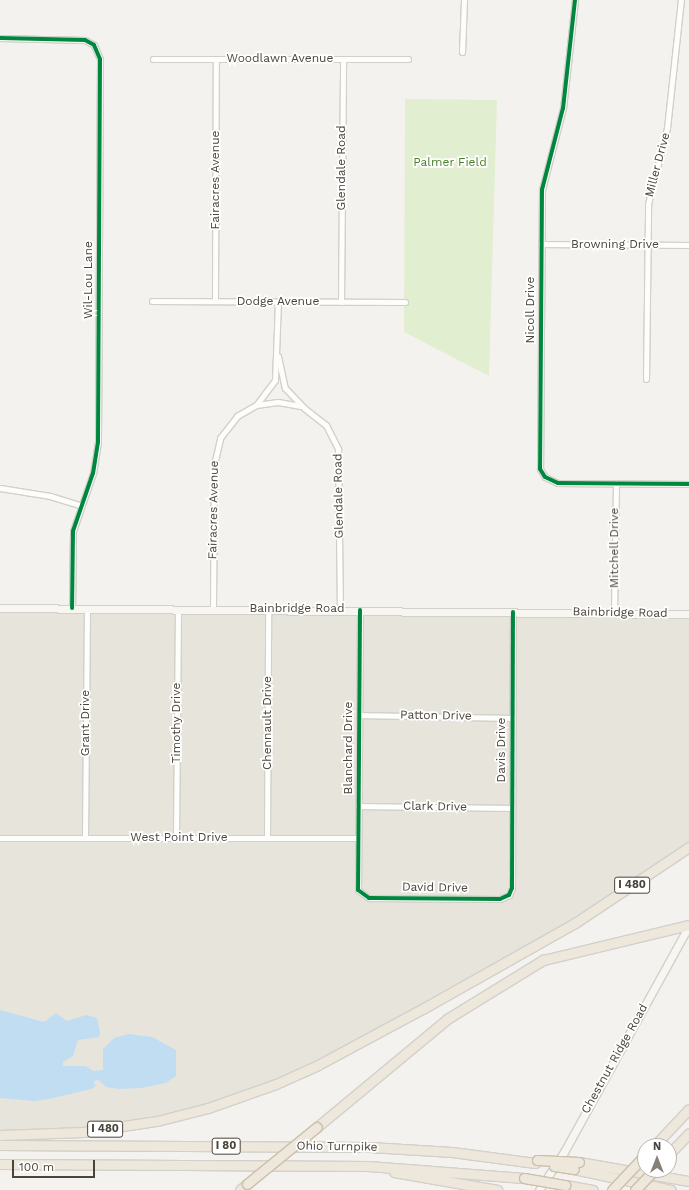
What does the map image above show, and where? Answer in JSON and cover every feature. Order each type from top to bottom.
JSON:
[{"type":"highway","name":"I 480","points":[[0,1135],[83,1132],[142,1124],[202,1110],[276,1084],[318,1065],[424,1008],[575,923],[689,847]]},
{"type":"highway","points":[[243,1187],[447,1019],[541,961],[689,925]]},
{"type":"highway","points":[[662,1138],[689,1109]]},
{"type":"highway","points":[[677,1146],[689,1133]]},
{"type":"highway","name":"Ohio Turnpike","points":[[0,1145],[350,1146],[493,1157],[577,1166],[671,1190]]},
{"type":"highway","points":[[612,1190],[637,1163]]},
{"type":"highway","name":"Ohio Turnpike","points":[[0,1164],[368,1166],[524,1178],[593,1190]]},
{"type":"highway","points":[[368,1166],[497,1190]]},
{"type":"highway","points":[[577,1166],[689,1181]]},
{"type":"highway","points":[[635,1190],[646,1178]]},
{"type":"street","points":[[462,52],[464,0]]},
{"type":"street","name":"Nicoll Drive","points":[[575,0],[563,108],[542,190],[540,469],[545,477],[552,482],[689,484]]},
{"type":"street","name":"Miller Drive","points":[[646,379],[648,204],[667,128],[681,0]]},
{"type":"street","name":"Wil-Lou Lane","points":[[0,38],[85,40],[94,45],[99,54],[98,442],[93,473],[80,505],[72,540],[72,608]]},
{"type":"street","name":"Woodlawn Avenue","points":[[153,59],[408,59]]},
{"type":"street","name":"Fairacres Avenue","points":[[215,302],[216,59]]},
{"type":"street","name":"Glendale Road","points":[[341,302],[343,59]]},
{"type":"street","name":"Browning Drive","points":[[541,244],[689,245]]},
{"type":"street","name":"Dodge Avenue","points":[[152,301],[404,302]]},
{"type":"street","name":"Fairacres Avenue","points":[[256,405],[275,380],[278,356],[278,302]]},
{"type":"street","name":"Glendale Road","points":[[278,356],[285,388],[304,408],[318,417],[329,429],[340,454],[340,609]]},
{"type":"street","name":"Fairacres Avenue","points":[[213,609],[215,454],[220,438],[229,424],[241,413],[256,405],[278,402],[304,408]]},
{"type":"street","name":"Mitchell Drive","points":[[614,613],[616,483]]},
{"type":"street","points":[[0,488],[50,496],[80,505]]},
{"type":"street","name":"Bainbridge Road","points":[[0,608],[340,609],[689,614]]},
{"type":"street","name":"Grant Drive","points":[[85,838],[86,608]]},
{"type":"street","name":"Timothy Drive","points":[[176,838],[178,608]]},
{"type":"street","name":"Chennault Drive","points":[[267,838],[268,609]]},
{"type":"street","name":"Blanchard Drive","points":[[358,886],[360,610]]},
{"type":"street","name":"Davis Drive","points":[[512,888],[513,612]]},
{"type":"street","name":"Patton Drive","points":[[359,715],[512,718]]},
{"type":"street","name":"Clark Drive","points":[[358,806],[512,808]]},
{"type":"street","name":"West Point Drive","points":[[0,838],[358,838]]},
{"type":"street","name":"David Drive","points":[[358,886],[360,894],[369,898],[500,899],[509,895],[512,888]]},
{"type":"street","name":"Chestnut Ridge Road","points":[[539,1190],[564,1152],[689,925]]},
{"type":"shaded area","points":[[0,608],[689,614],[689,847],[575,923],[318,1065],[157,1121],[0,1135]]},
{"type":"green space","name":"Palmer Field","points":[[405,99],[497,100],[489,376],[404,332]]},
{"type":"water","points":[[0,1010],[44,1022],[56,1013],[67,1021],[86,1015],[97,1018],[100,1032],[99,1037],[78,1040],[73,1056],[63,1062],[63,1066],[86,1066],[93,1071],[103,1070],[103,1049],[114,1038],[129,1034],[152,1037],[176,1050],[176,1076],[166,1083],[141,1088],[119,1089],[106,1087],[98,1080],[93,1081],[96,1086],[91,1089],[49,1099],[34,1101],[0,1098]]},
{"type":"cycle path","points":[[575,0],[563,108],[542,190],[540,469],[545,477],[558,483],[689,484]]},
{"type":"cycle path","points":[[0,38],[85,40],[94,45],[100,59],[98,442],[93,473],[73,531],[72,608]]},
{"type":"cycle path","points":[[360,610],[358,890],[369,898],[500,899],[509,895],[512,888],[513,612]]}]
